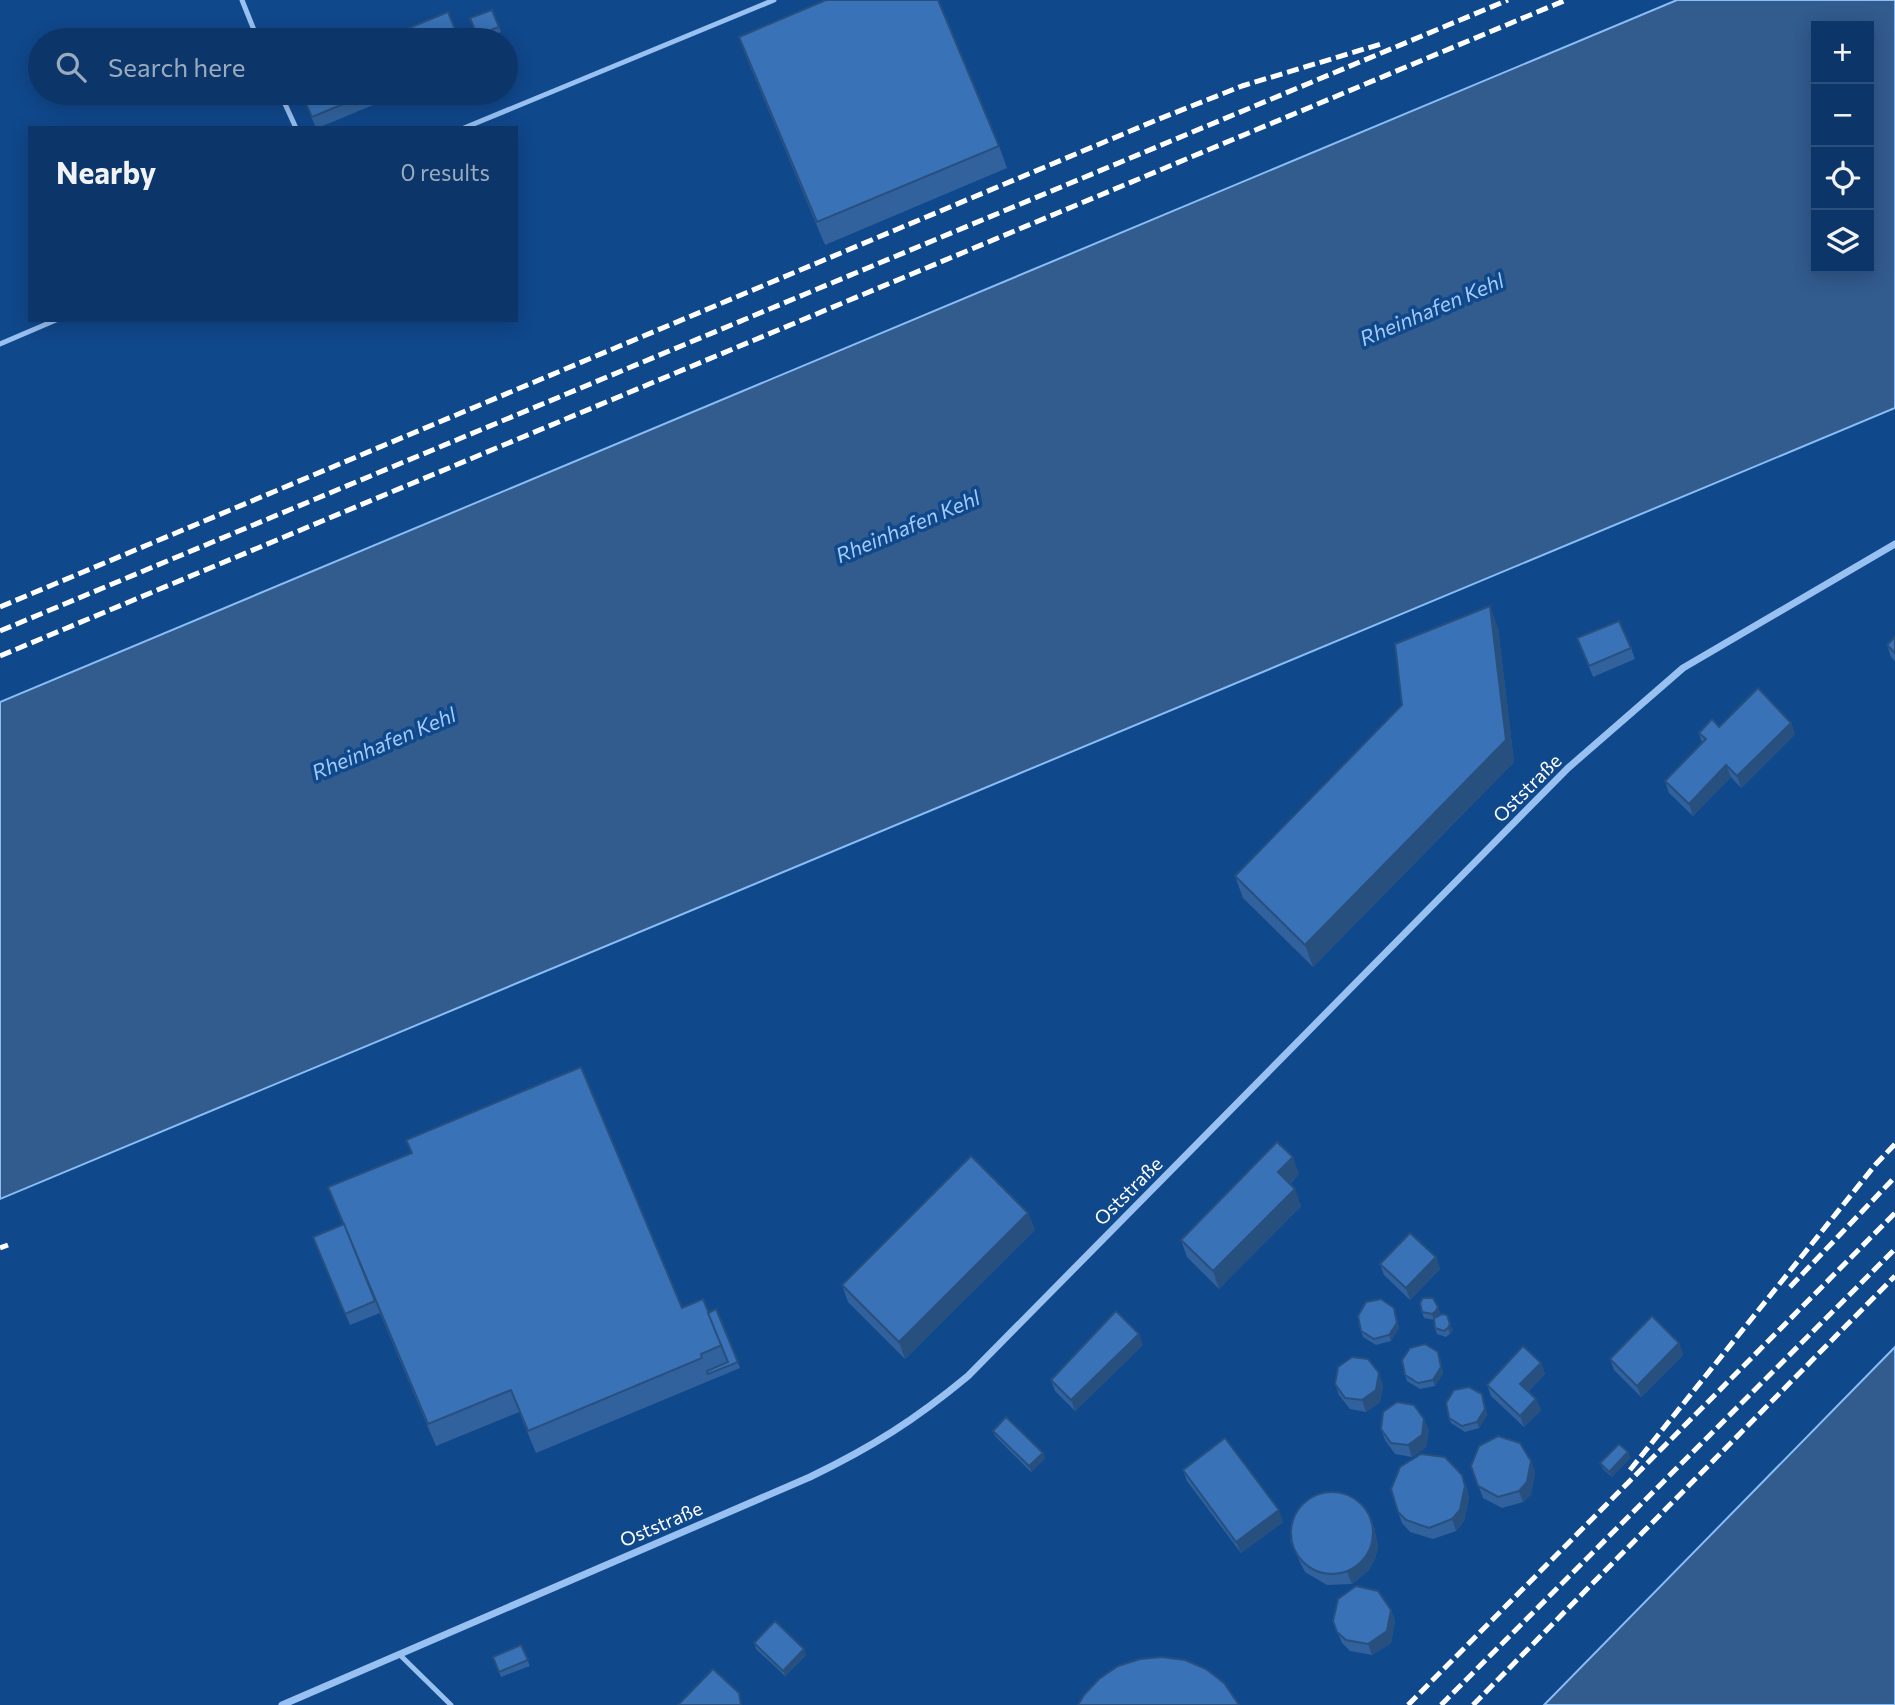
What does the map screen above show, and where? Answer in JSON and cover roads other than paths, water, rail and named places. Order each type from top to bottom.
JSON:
[{"type":"street","name":"Oststraße","points":[[282,1705],[810,1477],[872,1447],[920,1416],[968,1376],[1569,768],[1683,668],[1895,544]]},
{"type":"lane","points":[[242,0],[253,28]]},
{"type":"lane","points":[[469,126],[774,0]]},
{"type":"lane","points":[[285,105],[295,126]]},
{"type":"lane","points":[[0,344],[51,322]]},
{"type":"lane","points":[[399,1654],[451,1705]]},
{"type":"water","name":"Rheinhafen Kehl","points":[[1677,0],[1895,0],[1895,408],[0,1199],[0,702]]},
{"type":"water","points":[[1895,1347],[1895,1705],[1544,1705]]},
{"type":"railway","points":[[0,631],[1508,0]]},
{"type":"railway","points":[[0,656],[1566,0]]},
{"type":"railway","points":[[0,607],[1159,119],[1242,86],[1381,44]]},
{"type":"railway","points":[[1630,1470],[1876,1164],[1895,1144]]},
{"type":"railway","points":[[1790,1287],[1895,1177]]},
{"type":"railway","points":[[1408,1705],[1895,1213]]},
{"type":"railway","points":[[0,1248],[8,1245]]},
{"type":"railway","points":[[1441,1705],[1895,1249]]},
{"type":"railway","points":[[1473,1705],[1895,1276]]}]
